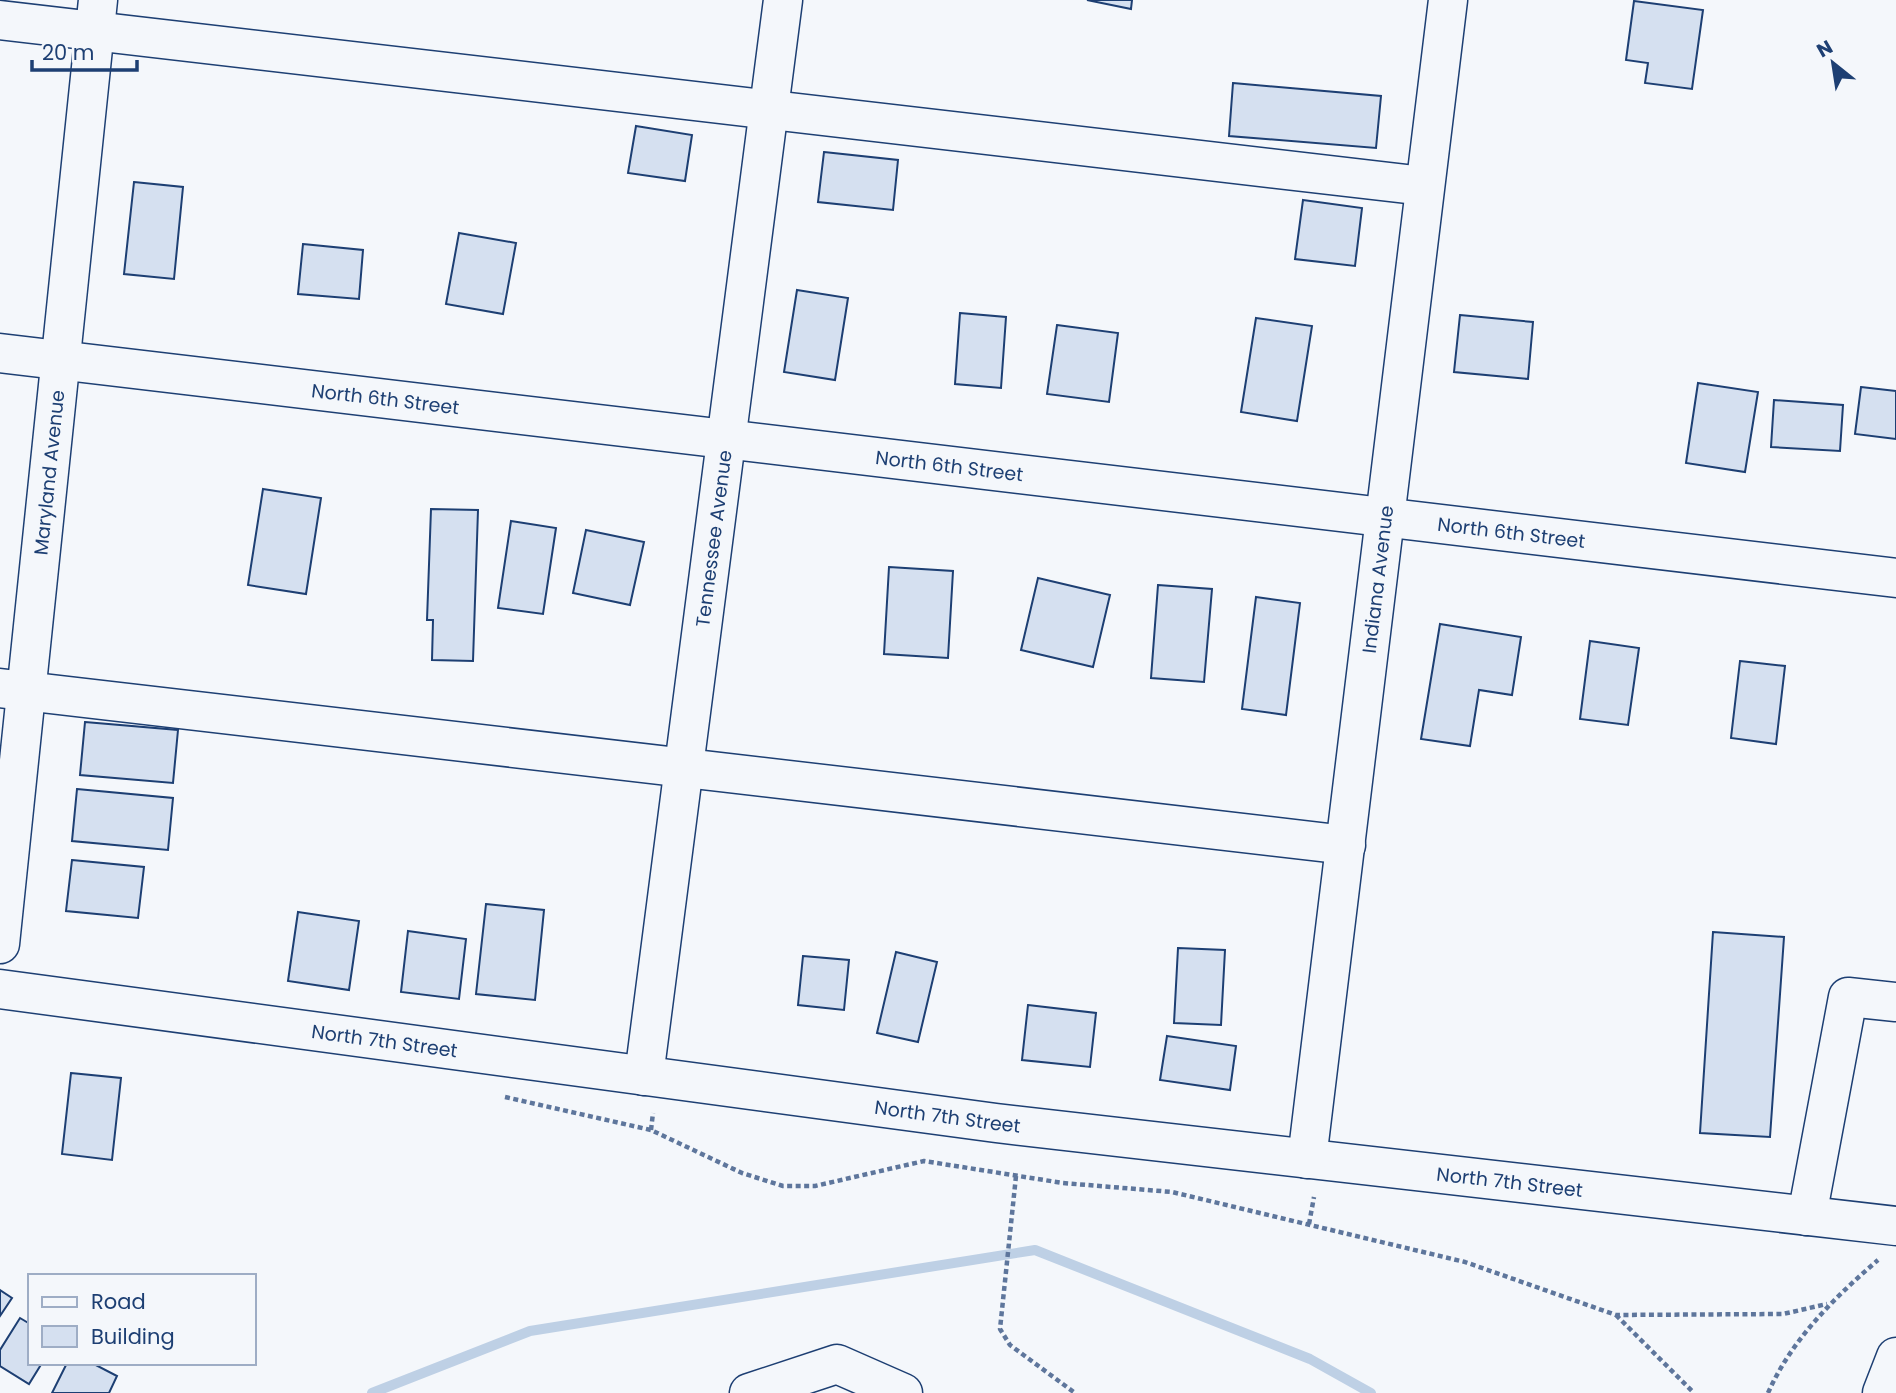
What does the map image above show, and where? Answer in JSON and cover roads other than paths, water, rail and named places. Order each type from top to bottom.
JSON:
[{"type":"street","name":"Tennessee Avenue","points":[[644,1076],[724,439],[783,0]]},
{"type":"street","name":"Indiana Avenue","points":[[1307,1159],[1448,0]]},
{"type":"street","points":[[0,20],[97,16],[769,110],[1424,186]]},
{"type":"street","name":"Maryland Avenue","points":[[0,944],[13,689],[61,360],[97,16]]},
{"type":"street","name":"North 6th Street","points":[[0,353],[1896,578]]},
{"type":"street","points":[[13,689],[1346,845]]},
{"type":"street","name":"North 7th Street","points":[[0,989],[996,1123],[1807,1216],[1890,1241]]},
{"type":"street","points":[[1807,1216],[1848,997],[1896,1002]]},
{"type":"street","points":[[1882,1393],[1896,1357]]},
{"type":"street","points":[[749,1393],[837,1364],[903,1393]]},
{"type":"waterway","points":[[372,1393],[530,1331],[1035,1250],[1310,1359],[1371,1393]]}]
